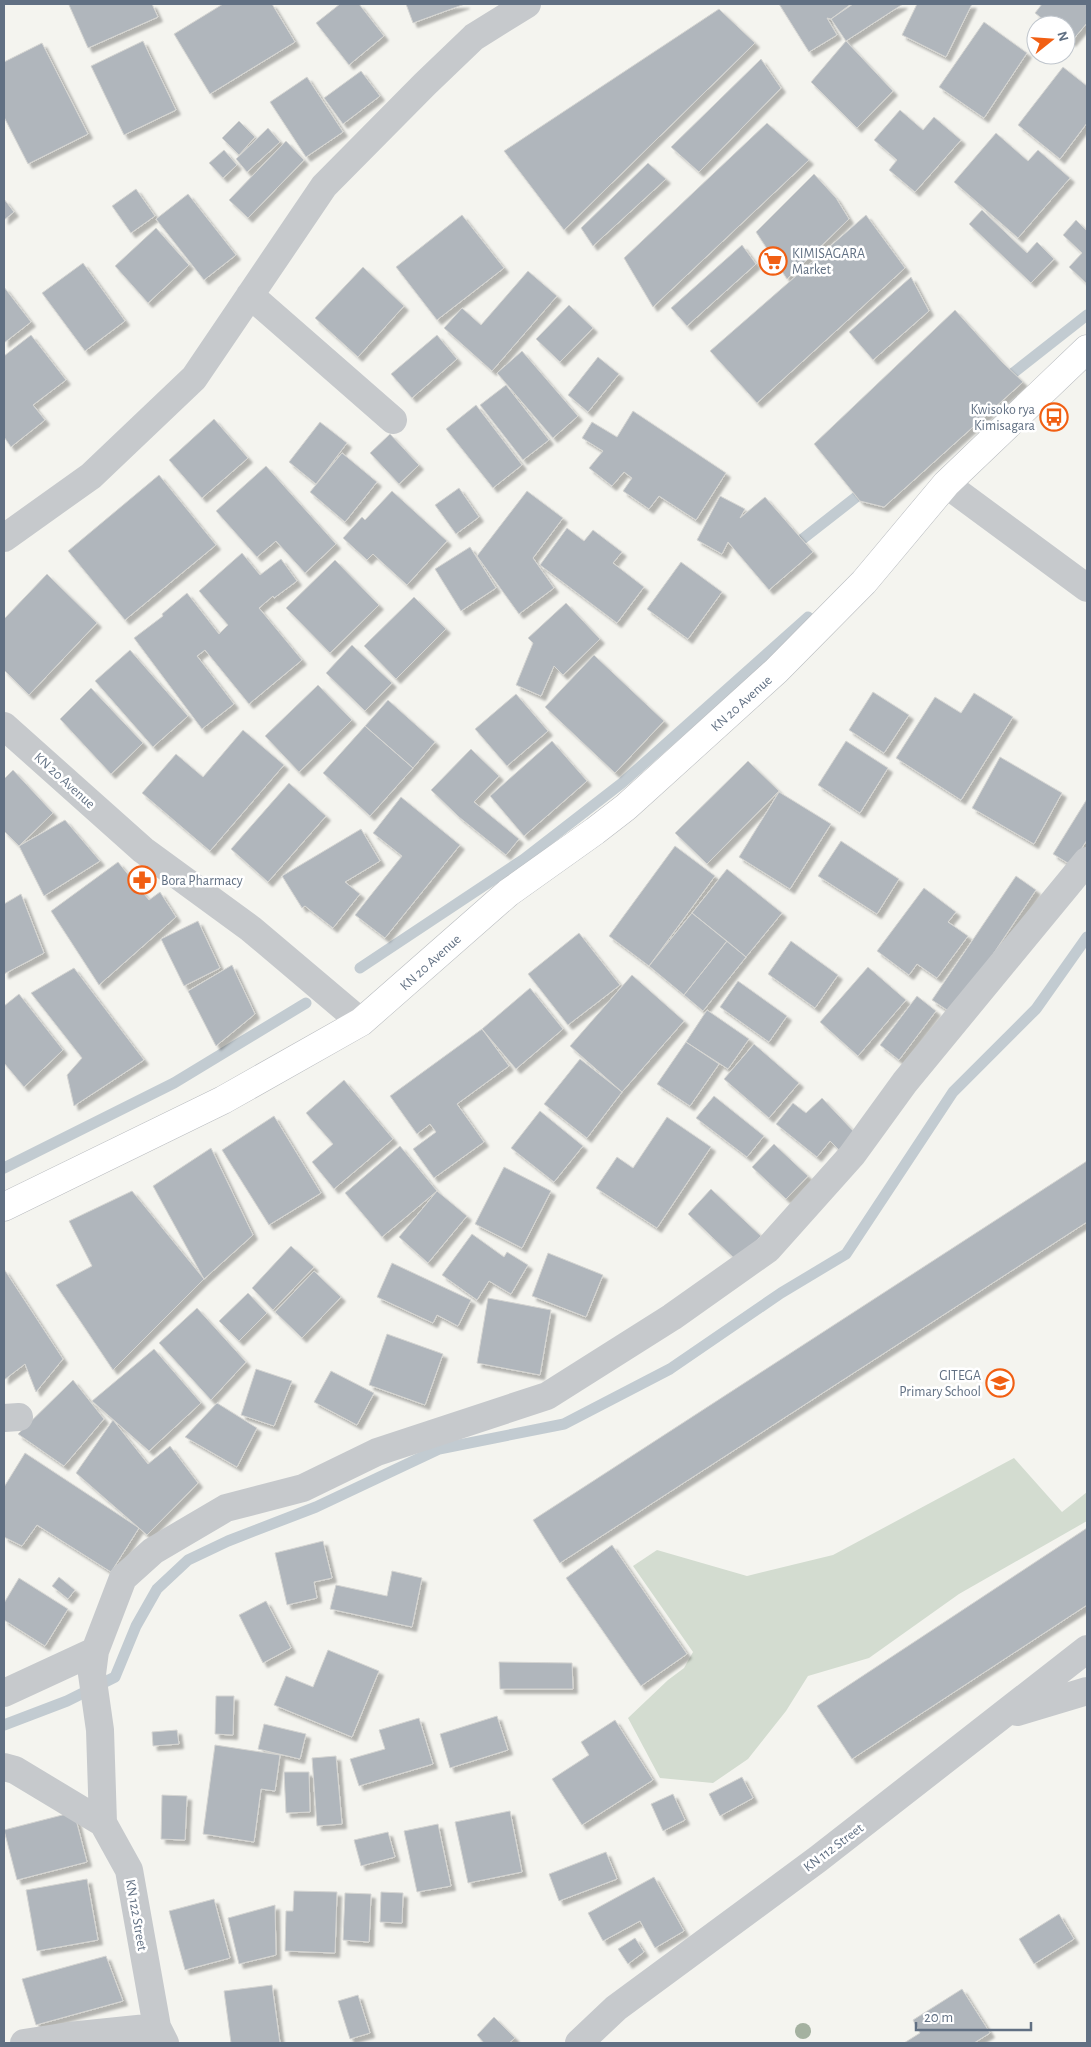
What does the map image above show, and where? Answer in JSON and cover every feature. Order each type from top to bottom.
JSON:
[{"type":"main road","name":"KN 20 Avenue","points":[[4,1207],[223,1100],[361,1022],[508,893],[595,831],[626,806],[776,671],[864,582],[946,484],[1087,349]]},
{"type":"street","points":[[4,538],[91,476],[194,378],[324,186],[474,37],[527,4]]},
{"type":"street","points":[[250,295],[393,420]]},
{"type":"street","points":[[946,484],[1087,588]]},
{"type":"street","name":"KN 20 Avenue","points":[[4,726],[143,850],[251,929],[361,1022]]},
{"type":"street","points":[[4,1693],[94,1663],[123,1578],[153,1551],[226,1508],[303,1488],[377,1452],[547,1396],[672,1317],[768,1250],[852,1155],[906,1082],[1087,861]]},
{"type":"street","name":"KN 112 Street","points":[[579,2043],[616,2008],[818,1859],[1087,1649]]},
{"type":"street","name":"KN 122 Street","points":[[94,1663],[100,1730],[103,1824],[129,1870],[161,2035]]},
{"type":"street","points":[[1002,1716],[1087,1691]]},
{"type":"street","points":[[4,1767],[15,1770],[103,1824]]},
{"type":"street","points":[[24,2043],[69,2036],[161,2035]]},
{"type":"shaded area","points":[[1014,1458],[1062,1512],[1087,1492],[1087,1521],[959,1594],[869,1658],[808,1676],[786,1711],[748,1759],[713,1783],[660,1778],[628,1718],[668,1680],[684,1668],[693,1652],[633,1566],[657,1550],[747,1576],[833,1555]]},
{"type":"building","points":[[152,4],[158,17],[88,48],[69,5]]},
{"type":"building","points":[[223,4],[272,4],[295,42],[210,94],[174,34]]},
{"type":"building","points":[[340,4],[359,4],[384,36],[349,65],[316,23]]},
{"type":"building","points":[[406,4],[465,4],[413,23]]},
{"type":"building","points":[[779,4],[851,4],[831,19],[827,18],[837,35],[809,52]]},
{"type":"building","points":[[853,4],[903,4],[846,41],[831,19]]},
{"type":"building","points":[[917,4],[972,4],[946,57],[902,35]]},
{"type":"building","points":[[1042,4],[1087,4],[1087,23],[1076,36],[1076,15],[1038,15],[1035,13]]},
{"type":"building","points":[[719,9],[755,43],[564,230],[504,151]]},
{"type":"building","points":[[984,22],[1026,52],[984,118],[939,87]]},
{"type":"building","points":[[143,41],[176,110],[124,135],[91,66]]},
{"type":"building","points":[[846,41],[893,91],[857,128],[811,82]]},
{"type":"building","points":[[42,43],[88,134],[28,164],[4,117],[4,62]]},
{"type":"building","points":[[761,59],[781,88],[699,172],[671,147]]},
{"type":"building","points":[[1063,67],[1087,86],[1087,123],[1060,159],[1018,125]]},
{"type":"building","points":[[361,71],[380,96],[343,124],[324,98]]},
{"type":"building","points":[[307,77],[343,132],[306,157],[270,102]]},
{"type":"building","points":[[900,110],[923,130],[934,117],[961,140],[915,192],[889,170],[897,160],[874,140]]},
{"type":"building","points":[[239,121],[255,137],[239,155],[222,138]]},
{"type":"building","points":[[767,123],[809,160],[653,307],[624,258]]},
{"type":"building","points":[[268,128],[280,142],[247,172],[236,159]]},
{"type":"building","points":[[996,133],[1028,161],[1038,150],[1070,178],[1018,238],[954,182]]},
{"type":"building","points":[[286,141],[304,160],[248,218],[229,200]]},
{"type":"building","points":[[224,150],[237,165],[223,178],[209,163]]},
{"type":"building","points":[[648,163],[666,179],[593,246],[581,228]]},
{"type":"building","points":[[814,174],[836,198],[849,219],[787,279],[756,232]]},
{"type":"building","points":[[136,189],[155,216],[131,233],[112,206]]},
{"type":"building","points":[[188,194],[236,255],[204,280],[156,219]]},
{"type":"building","points":[[4,199],[14,212],[4,220]]},
{"type":"building","points":[[982,210],[1027,253],[1037,242],[1054,259],[1031,283],[969,224]]},
{"type":"building","points":[[462,215],[504,268],[437,320],[396,267]]},
{"type":"building","points":[[866,215],[905,268],[757,403],[710,351]]},
{"type":"building","points":[[1076,220],[1087,231],[1087,284],[1069,267],[1082,253],[1063,235]]},
{"type":"building","points":[[156,228],[189,265],[148,303],[115,266]]},
{"type":"building","points":[[742,245],[756,264],[687,326],[671,308]]},
{"type":"building","points":[[83,263],[125,321],[85,351],[42,293]]},
{"type":"building","points":[[363,267],[404,306],[358,357],[315,318]]},
{"type":"building","points":[[528,271],[557,296],[492,371],[444,328],[462,308],[481,325]]},
{"type":"building","points":[[911,277],[929,311],[873,360],[849,332]]},
{"type":"building","points":[[4,287],[31,322],[4,343]]},
{"type":"building","points":[[569,305],[593,328],[560,362],[536,339]]},
{"type":"building","points":[[955,310],[1023,382],[884,507],[860,501],[814,444]]},
{"type":"building","points":[[31,335],[66,380],[33,405],[45,420],[11,447],[4,437],[4,356]]},
{"type":"building","points":[[437,335],[457,359],[412,398],[391,374]]},
{"type":"building","points":[[522,351],[578,416],[553,438],[497,373]]},
{"type":"building","points":[[598,357],[619,374],[588,412],[568,395]]},
{"type":"building","points":[[506,385],[549,440],[523,460],[480,405]]},
{"type":"building","points":[[476,405],[522,465],[493,488],[446,429]]},
{"type":"building","points":[[633,411],[726,473],[696,520],[659,496],[649,509],[623,491],[632,478],[624,472],[612,486],[589,468],[603,451],[582,438],[592,422],[617,437]]},
{"type":"building","points":[[214,419],[248,458],[202,498],[169,460]]},
{"type":"building","points":[[320,422],[347,443],[316,484],[289,462]]},
{"type":"building","points":[[390,434],[419,465],[399,484],[370,453]]},
{"type":"building","points":[[342,453],[377,482],[345,522],[310,492]]},
{"type":"building","points":[[266,466],[336,544],[305,573],[276,541],[257,557],[216,511]]},
{"type":"building","points":[[159,475],[216,545],[125,620],[68,551]]},
{"type":"building","points":[[459,488],[479,517],[456,534],[435,505]]},
{"type":"building","points":[[392,491],[447,541],[407,585],[373,554],[367,560],[343,538],[362,517],[365,520]]},
{"type":"building","points":[[527,491],[563,518],[533,558],[554,588],[519,614],[477,556]]},
{"type":"building","points":[[720,496],[745,509],[740,518],[765,497],[813,552],[769,590],[728,542],[722,554],[697,540]]},
{"type":"building","points":[[567,528],[584,541],[593,530],[622,552],[613,563],[644,587],[617,623],[540,565]]},
{"type":"building","points":[[470,547],[496,588],[461,611],[435,569]]},
{"type":"building","points":[[242,553],[260,575],[281,559],[297,581],[274,598],[273,596],[259,608],[302,660],[249,704],[205,650],[197,656],[234,704],[202,729],[134,638],[163,616],[162,614],[187,593],[219,634],[228,625],[199,591]]},
{"type":"building","points":[[335,560],[379,605],[330,653],[286,608]]},
{"type":"building","points":[[681,562],[722,592],[688,639],[647,609]]},
{"type":"building","points":[[47,574],[97,623],[29,695],[4,670],[4,619]]},
{"type":"building","points":[[414,597],[446,629],[396,679],[364,646]]},
{"type":"building","points":[[566,603],[600,639],[563,675],[554,666],[541,696],[516,685],[533,643],[528,638]]},
{"type":"building","points":[[352,645],[392,683],[365,711],[326,673]]},
{"type":"building","points":[[130,650],[188,716],[153,747],[95,681]]},
{"type":"building","points":[[594,655],[664,721],[615,773],[545,707]]},
{"type":"building","points":[[318,685],[352,720],[299,772],[265,736]]},
{"type":"building","points":[[91,688],[143,743],[111,774],[60,719]]},
{"type":"building","points":[[873,692],[909,715],[884,753],[849,730]]},
{"type":"building","points":[[974,693],[1013,717],[961,800],[896,758],[935,697],[961,713]]},
{"type":"building","points":[[516,694],[548,731],[507,766],[475,729]]},
{"type":"building","points":[[388,700],[435,742],[413,768],[365,726]]},
{"type":"building","points":[[365,726],[413,768],[370,816],[323,773]]},
{"type":"building","points":[[243,730],[284,765],[210,851],[142,793],[176,754],[203,777]]},
{"type":"building","points":[[552,741],[587,781],[524,836],[490,796]]},
{"type":"building","points":[[846,741],[888,768],[860,813],[818,785]]},
{"type":"building","points":[[471,749],[499,776],[474,802],[519,839],[506,855],[459,817],[431,790]]},
{"type":"building","points":[[1000,757],[1062,793],[1034,844],[972,808]]},
{"type":"building","points":[[748,761],[779,791],[707,864],[675,833]]},
{"type":"building","points":[[13,770],[53,813],[19,846],[4,831],[4,779]]},
{"type":"building","points":[[289,783],[326,816],[268,882],[231,849]]},
{"type":"building","points":[[779,792],[831,824],[790,889],[739,857]]},
{"type":"building","points":[[401,797],[460,845],[385,938],[355,915],[402,856],[373,833]]},
{"type":"building","points":[[1087,799],[1087,840],[1071,865],[1053,854]]},
{"type":"building","points":[[65,820],[100,861],[44,896],[19,846]]},
{"type":"building","points":[[361,829],[380,861],[345,882],[360,894],[333,928],[305,906],[302,908],[282,876]]},
{"type":"building","points":[[841,841],[899,879],[877,914],[818,876]]},
{"type":"building","points":[[675,846],[715,876],[649,966],[609,936]]},
{"type":"building","points":[[118,862],[149,900],[160,892],[176,917],[99,985],[51,911]]},
{"type":"building","points":[[727,869],[782,913],[746,957],[692,913]]},
{"type":"building","points":[[1016,876],[1036,890],[953,1014],[932,1000]]},
{"type":"building","points":[[924,888],[956,912],[948,922],[968,936],[937,978],[917,964],[909,975],[877,951]]},
{"type":"building","points":[[21,894],[44,953],[4,974],[4,904]]},
{"type":"building","points":[[692,913],[727,941],[684,995],[649,966]]},
{"type":"building","points":[[198,921],[220,968],[184,986],[161,939]]},
{"type":"building","points":[[579,933],[620,985],[568,1025],[528,974]]},
{"type":"building","points":[[727,941],[746,957],[703,1011],[684,995]]},
{"type":"building","points":[[791,941],[838,975],[815,1008],[768,974]]},
{"type":"building","points":[[232,965],[255,1014],[216,1046],[188,991]]},
{"type":"building","points":[[868,967],[906,1000],[858,1056],[820,1022]]},
{"type":"building","points":[[74,968],[144,1060],[74,1106],[67,1075],[82,1058],[31,993]]},
{"type":"building","points":[[632,975],[684,1021],[622,1092],[570,1046]]},
{"type":"building","points":[[738,981],[787,1016],[769,1042],[720,1007]]},
{"type":"building","points":[[530,988],[563,1029],[516,1069],[482,1029]]},
{"type":"building","points":[[19,994],[63,1050],[24,1087],[4,1063],[4,1006]]},
{"type":"building","points":[[917,996],[936,1011],[899,1060],[880,1045]]},
{"type":"building","points":[[707,1010],[749,1039],[728,1069],[686,1042]]},
{"type":"building","points":[[482,1029],[509,1066],[457,1104],[484,1142],[434,1178],[413,1149],[436,1132],[430,1124],[417,1134],[390,1096]]},
{"type":"building","points":[[686,1042],[719,1064],[690,1106],[657,1084]]},
{"type":"building","points":[[754,1044],[799,1083],[769,1118],[724,1079]]},
{"type":"building","points":[[580,1059],[622,1092],[587,1138],[544,1104]]},
{"type":"building","points":[[344,1080],[393,1139],[334,1189],[312,1162],[333,1144],[306,1113]]},
{"type":"building","points":[[714,1096],[764,1136],[747,1157],[696,1118]]},
{"type":"building","points":[[822,1098],[858,1136],[841,1152],[830,1141],[817,1157],[776,1124],[793,1103],[806,1113]]},
{"type":"building","points":[[540,1111],[583,1146],[554,1182],[511,1148]]},
{"type":"building","points":[[274,1116],[321,1193],[269,1225],[222,1150]]},
{"type":"building","points":[[667,1117],[711,1147],[657,1228],[596,1188],[617,1157],[633,1168]]},
{"type":"building","points":[[774,1144],[808,1176],[786,1199],[752,1167]]},
{"type":"building","points":[[400,1146],[437,1191],[382,1237],[345,1193]]},
{"type":"building","points":[[211,1148],[253,1235],[204,1279],[153,1186]]},
{"type":"building","points":[[1087,1161],[1087,1222],[560,1563],[533,1520]]},
{"type":"building","points":[[504,1167],[551,1191],[522,1248],[475,1224]]},
{"type":"building","points":[[711,1189],[761,1236],[737,1261],[688,1214]]},
{"type":"building","points":[[132,1191],[204,1279],[113,1370],[56,1285],[92,1266],[69,1221]]},
{"type":"building","points":[[437,1191],[467,1216],[428,1263],[399,1237]]},
{"type":"building","points":[[472,1234],[504,1257],[507,1252],[528,1265],[511,1294],[489,1281],[477,1300],[442,1275]]},
{"type":"building","points":[[291,1246],[314,1267],[273,1310],[252,1288]]},
{"type":"building","points":[[548,1253],[603,1275],[586,1317],[532,1296]]},
{"type":"building","points":[[392,1263],[471,1300],[458,1326],[437,1315],[433,1323],[377,1297]]},
{"type":"building","points":[[4,1269],[63,1359],[36,1392],[25,1364],[4,1380]]},
{"type":"building","points":[[314,1271],[341,1297],[302,1338],[275,1312]]},
{"type":"building","points":[[248,1293],[267,1313],[239,1341],[219,1321]]},
{"type":"building","points":[[488,1298],[551,1310],[540,1375],[477,1363]]},
{"type":"building","points":[[197,1308],[246,1362],[211,1400],[159,1343]]},
{"type":"building","points":[[387,1334],[443,1354],[425,1405],[369,1385]]},
{"type":"building","points":[[154,1349],[201,1403],[149,1451],[92,1401]]},
{"type":"building","points":[[256,1369],[292,1381],[274,1426],[241,1415]]},
{"type":"building","points":[[331,1371],[374,1393],[357,1425],[314,1402]]},
{"type":"building","points":[[73,1380],[104,1419],[64,1466],[18,1434]]},
{"type":"building","points":[[217,1403],[257,1428],[237,1467],[185,1437]]},
{"type":"building","points":[[113,1420],[148,1464],[170,1446],[198,1483],[147,1535],[76,1473]]},
{"type":"building","points":[[25,1453],[139,1528],[111,1572],[37,1525],[22,1546],[4,1537],[4,1487]]},
{"type":"building","points":[[1087,1528],[1087,1605],[852,1759],[817,1706]]},
{"type":"building","points":[[323,1541],[332,1578],[314,1582],[317,1598],[287,1605],[275,1553]]},
{"type":"building","points":[[612,1545],[687,1654],[641,1686],[566,1578]]},
{"type":"building","points":[[392,1571],[422,1578],[412,1627],[330,1609],[336,1585],[387,1596]]},
{"type":"building","points":[[59,1577],[75,1590],[68,1599],[52,1586]]},
{"type":"building","points":[[19,1578],[68,1609],[45,1646],[4,1620],[4,1603]]},
{"type":"building","points":[[266,1601],[291,1648],[263,1663],[239,1615]]},
{"type":"building","points":[[328,1650],[379,1671],[352,1737],[274,1705],[286,1676],[313,1687]]},
{"type":"building","points":[[499,1662],[572,1663],[573,1689],[500,1689]]},
{"type":"building","points":[[216,1696],[234,1696],[233,1735],[215,1734]]},
{"type":"building","points":[[497,1716],[508,1750],[450,1768],[440,1734]]},
{"type":"building","points":[[419,1718],[433,1764],[359,1786],[350,1759],[385,1749],[379,1730]]},
{"type":"building","points":[[615,1720],[653,1780],[582,1825],[552,1779],[589,1755],[581,1742]]},
{"type":"building","points":[[264,1724],[306,1734],[300,1759],[258,1749]]},
{"type":"building","points":[[177,1730],[179,1744],[153,1746],[152,1732]]},
{"type":"building","points":[[215,1745],[280,1755],[275,1791],[261,1789],[254,1842],[203,1834]]},
{"type":"building","points":[[336,1756],[342,1824],[317,1826],[312,1758]]},
{"type":"building","points":[[284,1772],[309,1772],[310,1812],[286,1813]]},
{"type":"building","points":[[742,1777],[753,1798],[720,1816],[709,1794]]},
{"type":"building","points":[[673,1794],[685,1820],[663,1831],[651,1804]]},
{"type":"building","points":[[162,1795],[187,1796],[185,1840],[161,1839]]},
{"type":"building","points":[[510,1811],[522,1872],[468,1883],[455,1822]]},
{"type":"building","points":[[74,1812],[87,1862],[17,1880],[4,1830]]},
{"type":"building","points":[[438,1824],[451,1886],[417,1892],[404,1831]]},
{"type":"building","points":[[388,1832],[395,1857],[361,1866],[354,1840]]},
{"type":"building","points":[[606,1852],[617,1879],[559,1901],[549,1874]]},
{"type":"building","points":[[654,1877],[684,1931],[655,1948],[640,1921],[603,1941],[588,1913]]},
{"type":"building","points":[[87,1879],[98,1940],[37,1951],[26,1890]]},
{"type":"building","points":[[294,1891],[337,1892],[335,1953],[285,1951],[286,1911],[293,1911]]},
{"type":"building","points":[[381,1892],[403,1893],[402,1923],[380,1922]]},
{"type":"building","points":[[345,1893],[371,1894],[369,1942],[343,1940]]},
{"type":"building","points":[[214,1899],[230,1958],[185,1970],[169,1911]]},
{"type":"building","points":[[275,1905],[276,1955],[239,1964],[228,1918]]},
{"type":"building","points":[[1059,1914],[1074,1939],[1034,1964],[1019,1939]]},
{"type":"building","points":[[635,1938],[644,1952],[628,1964],[618,1949]]},
{"type":"building","points":[[106,1956],[123,2001],[36,2025],[22,1979]]},
{"type":"building","points":[[272,1985],[280,2043],[231,2043],[224,1991]]},
{"type":"building","points":[[962,1989],[990,2033],[974,2043],[904,2043],[920,2033],[913,2020]]},
{"type":"building","points":[[358,1995],[370,2033],[350,2039],[338,2001]]},
{"type":"building","points":[[494,2017],[515,2038],[509,2043],[484,2043],[477,2035]]},
{"type":"waterway","points":[[1003,381],[1087,315]]},
{"type":"waterway","points":[[791,548],[869,487]]},
{"type":"waterway","points":[[360,968],[524,859],[622,783],[808,617]]},
{"type":"waterway","points":[[4,1725],[67,1701],[115,1677],[136,1626],[157,1589],[188,1560],[228,1541],[316,1507],[439,1449],[564,1424],[670,1369],[781,1293],[846,1254],[953,1092],[1036,1009],[1087,937]]},
{"type":"waterway","points":[[4,1168],[174,1083],[306,1003]]},
{"type":"place","name":"KIMISAGARA Market","points":[[773,261]]},
{"type":"place","name":"Kwisoko rya Kimisagara","points":[[1054,417]]},
{"type":"place","name":"Bora Pharmacy","points":[[142,880]]},
{"type":"place","name":"GITEGA Primary School","points":[[1000,1383]]}]
